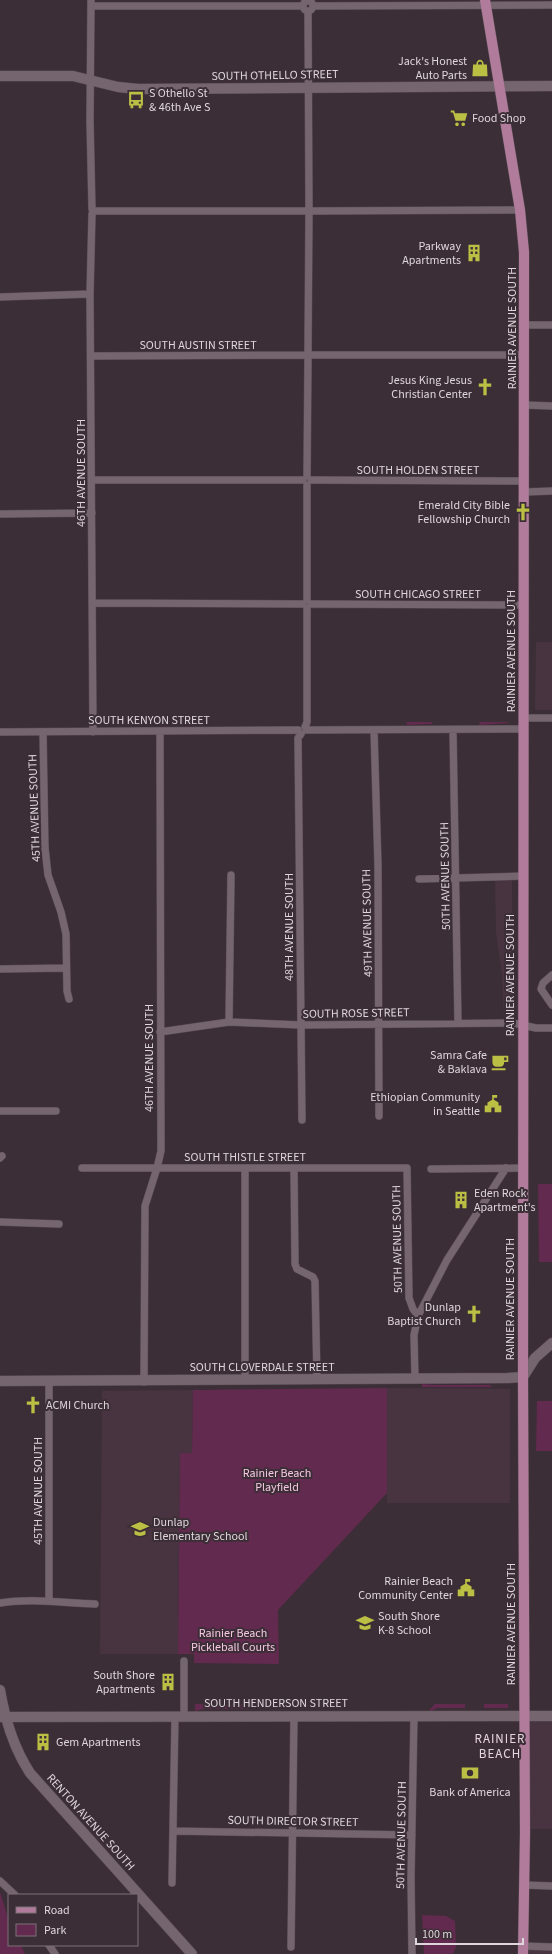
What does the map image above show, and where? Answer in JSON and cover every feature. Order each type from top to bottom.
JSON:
[{"type":"main road","name":"RAINIER AVENUE SOUTH","points":[[486,2],[520,210],[524,252],[523,1950]]},
{"type":"street","points":[[91,3],[309,5],[486,2],[552,5]]},
{"type":"street","name":"46TH AVENUE SOUTH","points":[[91,3],[90,80],[93,211],[90,294],[93,732]]},
{"type":"street","name":"48TH AVENUE SOUTH","points":[[302,1120],[298,738],[307,722],[309,5]]},
{"type":"street","name":"SOUTH OTHELLO STREET","points":[[0,76],[73,76],[118,87],[138,89],[552,86]]},
{"type":"street","points":[[93,211],[520,210]]},
{"type":"street","points":[[0,298],[90,294]]},
{"type":"street","points":[[525,325],[552,325]]},
{"type":"street","name":"SOUTH AUSTIN STREET","points":[[91,356],[525,355]]},
{"type":"street","points":[[525,406],[552,406]]},
{"type":"street","name":"SOUTH HOLDEN STREET","points":[[92,480],[307,480],[524,486],[552,491]]},
{"type":"street","points":[[0,514],[92,513]]},
{"type":"street","name":"SOUTH CHICAGO STREET","points":[[92,603],[524,605]]},
{"type":"street","points":[[524,718],[552,718]]},
{"type":"street","name":"SOUTH KENYON STREET","points":[[0,732],[524,729]]},
{"type":"street","name":"49TH AVENUE SOUTH","points":[[374,730],[379,1116]]},
{"type":"street","name":"50TH AVENUE SOUTH","points":[[453,730],[458,1023]]},
{"type":"street","name":"46TH AVENUE SOUTH","points":[[144,1382],[145,1206],[157,1168],[160,1151],[160,731]]},
{"type":"street","name":"45TH AVENUE SOUTH","points":[[43,732],[44,848],[48,875],[65,924],[67,991],[69,999]]},
{"type":"street","points":[[229,1022],[231,875]]},
{"type":"street","points":[[419,879],[524,876]]},
{"type":"street","points":[[0,969],[66,968]]},
{"type":"street","points":[[552,974],[542,983],[541,989],[552,1005]]},
{"type":"street","name":"SOUTH ROSE STREET","points":[[160,1032],[229,1022],[301,1024],[514,1023],[536,1028],[552,1028]]},
{"type":"street","points":[[0,1111],[56,1111]]},
{"type":"street","name":"SOUTH THISTLE STREET","points":[[82,1168],[407,1168]]},
{"type":"street","points":[[245,1168],[246,1380]]},
{"type":"street","points":[[294,1168],[295,1264],[297,1269],[313,1277],[315,1282],[317,1380]]},
{"type":"street","name":"50TH AVENUE SOUTH","points":[[407,1168],[409,1298],[413,1309],[418,1316]]},
{"type":"street","points":[[432,1168],[524,1168]]},
{"type":"street","points":[[415,1379],[414,1335],[418,1316],[447,1260],[506,1168]]},
{"type":"street","points":[[0,1222],[59,1224]]},
{"type":"street","points":[[523,1377],[535,1358],[552,1343]]},
{"type":"street","name":"SOUTH CLOVERDALE STREET","points":[[0,1381],[144,1382],[523,1377]]},
{"type":"street","name":"45TH AVENUE SOUTH","points":[[49,1381],[49,1601]]},
{"type":"street","points":[[0,1603],[16,1601],[49,1601],[56,1603],[95,1604]]},
{"type":"street","points":[[172,1884],[173,1831],[184,1661]]},
{"type":"street","name":"RENTON AVENUE SOUTH","points":[[0,1690],[3,1717],[19,1757],[42,1787],[192,1954]]},
{"type":"street","points":[[291,1947],[294,1716]]},
{"type":"street","name":"50TH AVENUE SOUTH","points":[[412,1954],[414,1716]]},
{"type":"street","name":"SOUTH HENDERSON STREET","points":[[3,1717],[552,1716]]},
{"type":"street","name":"SOUTH DIRECTOR STREET","points":[[173,1831],[412,1835]]},
{"type":"street","points":[[0,1881],[14,1894]]},
{"type":"street","points":[[524,1885],[552,1886]]},
{"type":"street","points":[[523,1950],[552,1946]]},
{"type":"shaded area","points":[[536,642],[552,642],[552,710],[535,710]]},
{"type":"shaded area","points":[[495,880],[512,880],[512,1017],[504,1017],[502,975],[496,932]]},
{"type":"shaded area","points":[[387,1388],[510,1389],[510,1503],[387,1503]]},
{"type":"shaded area","name":"Dunlap Elementary School","points":[[193,1390],[192,1453],[180,1453],[178,1654],[100,1654],[102,1391]]},
{"type":"shaded area","points":[[527,1718],[552,1718],[552,1829],[528,1829]]},
{"type":"shaded area","points":[[527,1947],[552,1948],[552,1954],[527,1954]]},
{"type":"green space","points":[[406,722],[432,722],[432,724],[407,725]]},
{"type":"green space","points":[[479,722],[507,722],[508,723],[480,725]]},
{"type":"green space","points":[[538,1184],[552,1184],[552,1262],[539,1262]]},
{"type":"green space","points":[[422,1384],[491,1385],[491,1387],[422,1387]]},
{"type":"green space","name":"Rainier Beach Playfield","points":[[387,1388],[387,1493],[278,1610],[279,1664],[194,1663],[194,1654],[178,1654],[180,1453],[192,1453],[193,1390]]},
{"type":"green space","points":[[537,1401],[552,1401],[552,1451],[536,1451]]},
{"type":"green space","points":[[195,1704],[248,1704],[248,1709],[203,1709],[195,1711]]},
{"type":"green space","points":[[435,1704],[465,1704],[465,1708],[437,1708],[430,1712],[430,1709]]},
{"type":"green space","points":[[484,1704],[508,1704],[508,1708],[484,1708]]},
{"type":"green space","points":[[0,1892],[8,1918],[8,1946],[21,1946],[25,1954],[0,1954]]},
{"type":"green space","points":[[422,1915],[446,1916],[455,1921],[456,1947],[453,1954],[424,1954]]},
{"type":"place","name":"Jack's Honest Auto Parts","points":[[480,68]]},
{"type":"place","name":"S Othello St & 46th Ave S","points":[[136,100]]},
{"type":"place","name":"Food Shop","points":[[459,118]]},
{"type":"place","name":"Parkway Apartments","points":[[474,253]]},
{"type":"place","name":"Jesus King Jesus Christian Center","points":[[485,387]]},
{"type":"place","name":"Emerald City Bible Fellowship Church","points":[[523,512]]},
{"type":"place","name":"Samra Cafe & Baklava","points":[[500,1062]]},
{"type":"place","name":"Ethiopian Community in Seattle","points":[[493,1104]]},
{"type":"place","name":"Eden Rock Apartment's","points":[[461,1200]]},
{"type":"place","name":"Dunlap Baptist Church","points":[[474,1314]]},
{"type":"place","name":"ACMI Church","points":[[33,1405]]},
{"type":"place","name":"Dunlap Elementary School","points":[[140,1529]]},
{"type":"place","name":"Rainier Beach Community Center","points":[[466,1588]]},
{"type":"place","name":"South Shore K-8 School","points":[[365,1623]]},
{"type":"place","name":"South Shore Apartments","points":[[168,1682]]},
{"type":"place","name":"Gem Apartments","points":[[43,1742]]},
{"type":"place","name":"Bank of America","points":[[470,1773]]},
{"type":"district","name":"RAINIER BEACH","points":[[500,1746]]},
{"type":"park label","name":"Rainier Beach Pickleball Courts","points":[[233,1640]]}]
